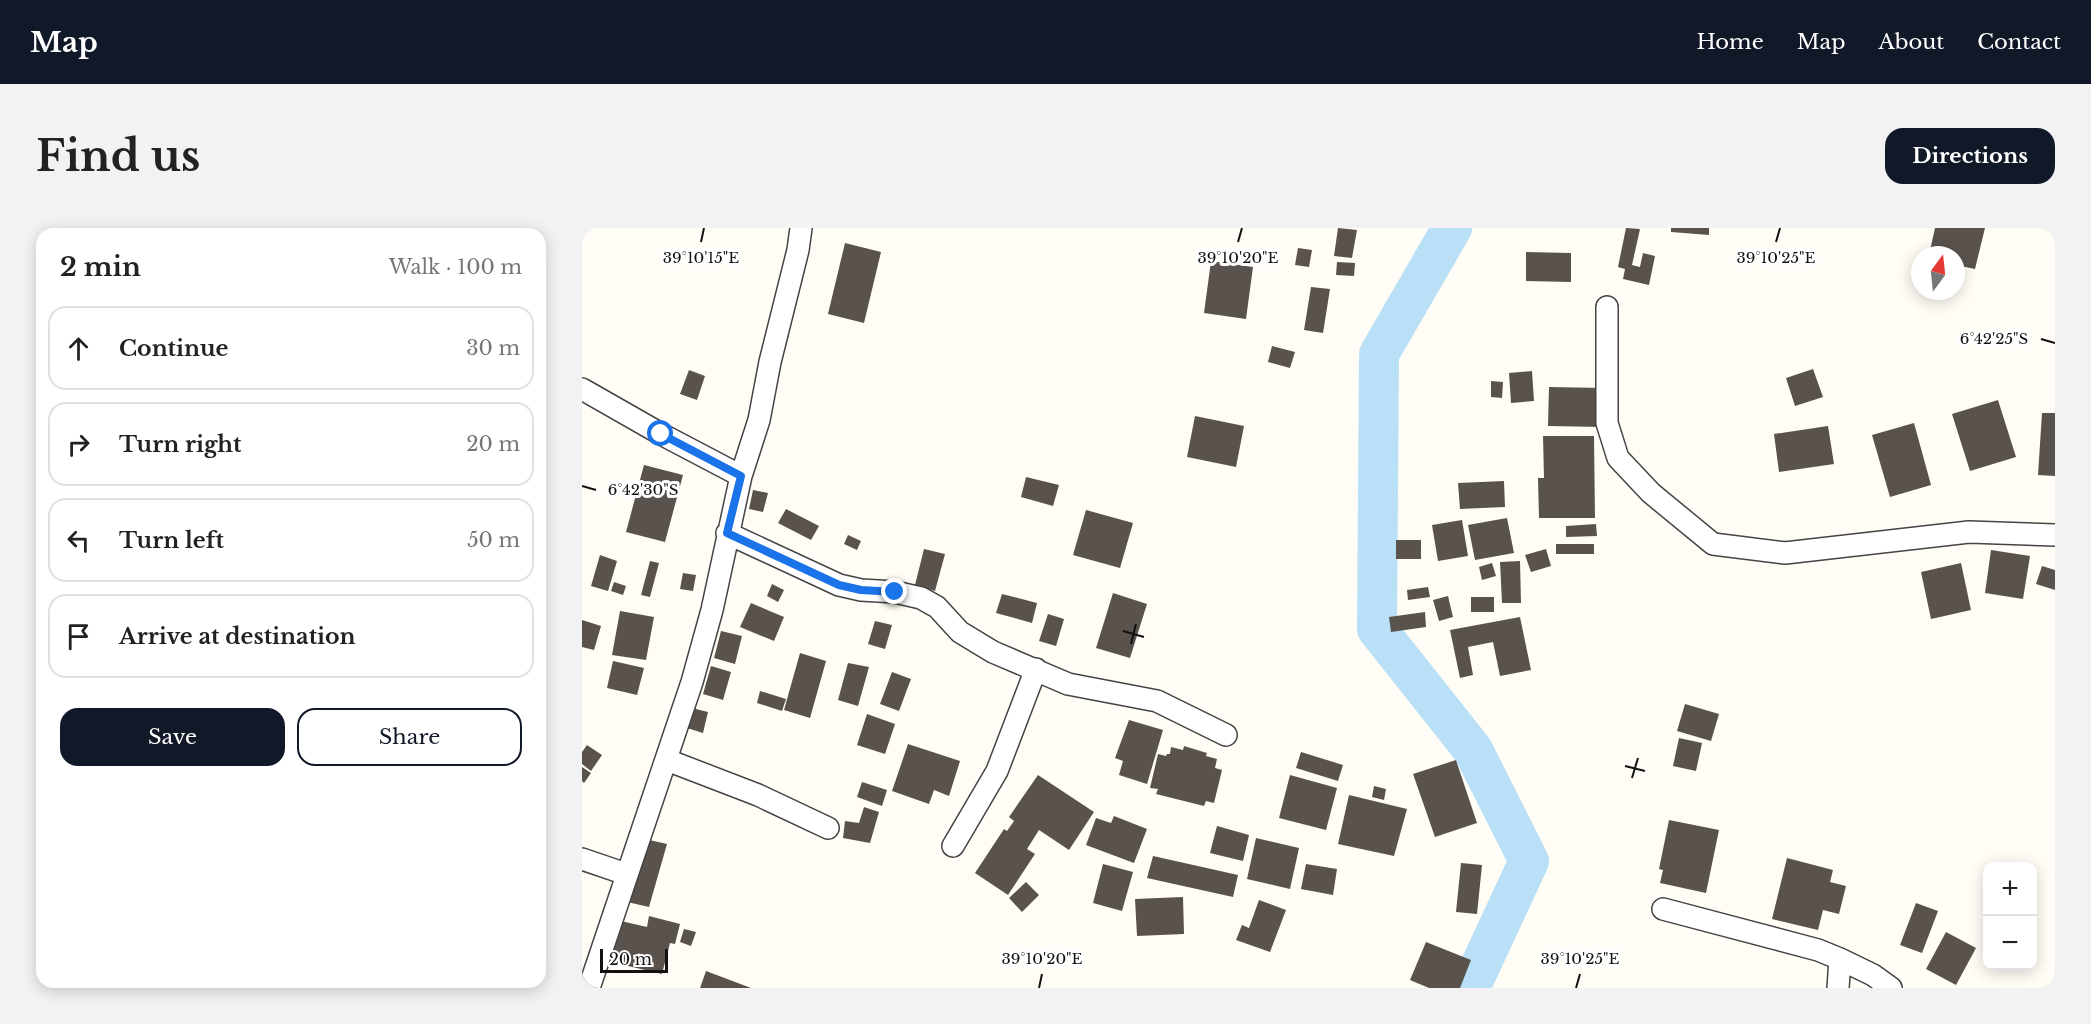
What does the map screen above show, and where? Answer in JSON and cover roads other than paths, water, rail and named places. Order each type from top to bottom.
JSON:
[{"type":"street","points":[[589,988],[626,874],[667,760],[712,610],[727,533],[741,476],[759,420],[801,228]]},
{"type":"street","points":[[1607,308],[1607,423],[1618,458],[1651,493],[1713,544],[1785,553],[1969,531],[2055,535]]},
{"type":"street","points":[[582,388],[661,434],[741,476]]},
{"type":"street","points":[[727,533],[839,585],[861,590],[895,592],[921,598],[937,607],[960,632],[993,652],[1068,684],[1157,701],[1226,735]]},
{"type":"street","points":[[953,846],[997,771],[1036,669]]},
{"type":"street","points":[[667,760],[758,795],[828,828]]},
{"type":"street","points":[[582,859],[626,874]]},
{"type":"street","points":[[1663,909],[1818,950],[1840,958],[1873,975],[1891,988]]},
{"type":"street","points":[[1839,988],[1840,958]]},
{"type":"waterway","points":[[1452,228],[1379,354],[1377,629],[1473,750],[1529,861],[1470,988]]}]
